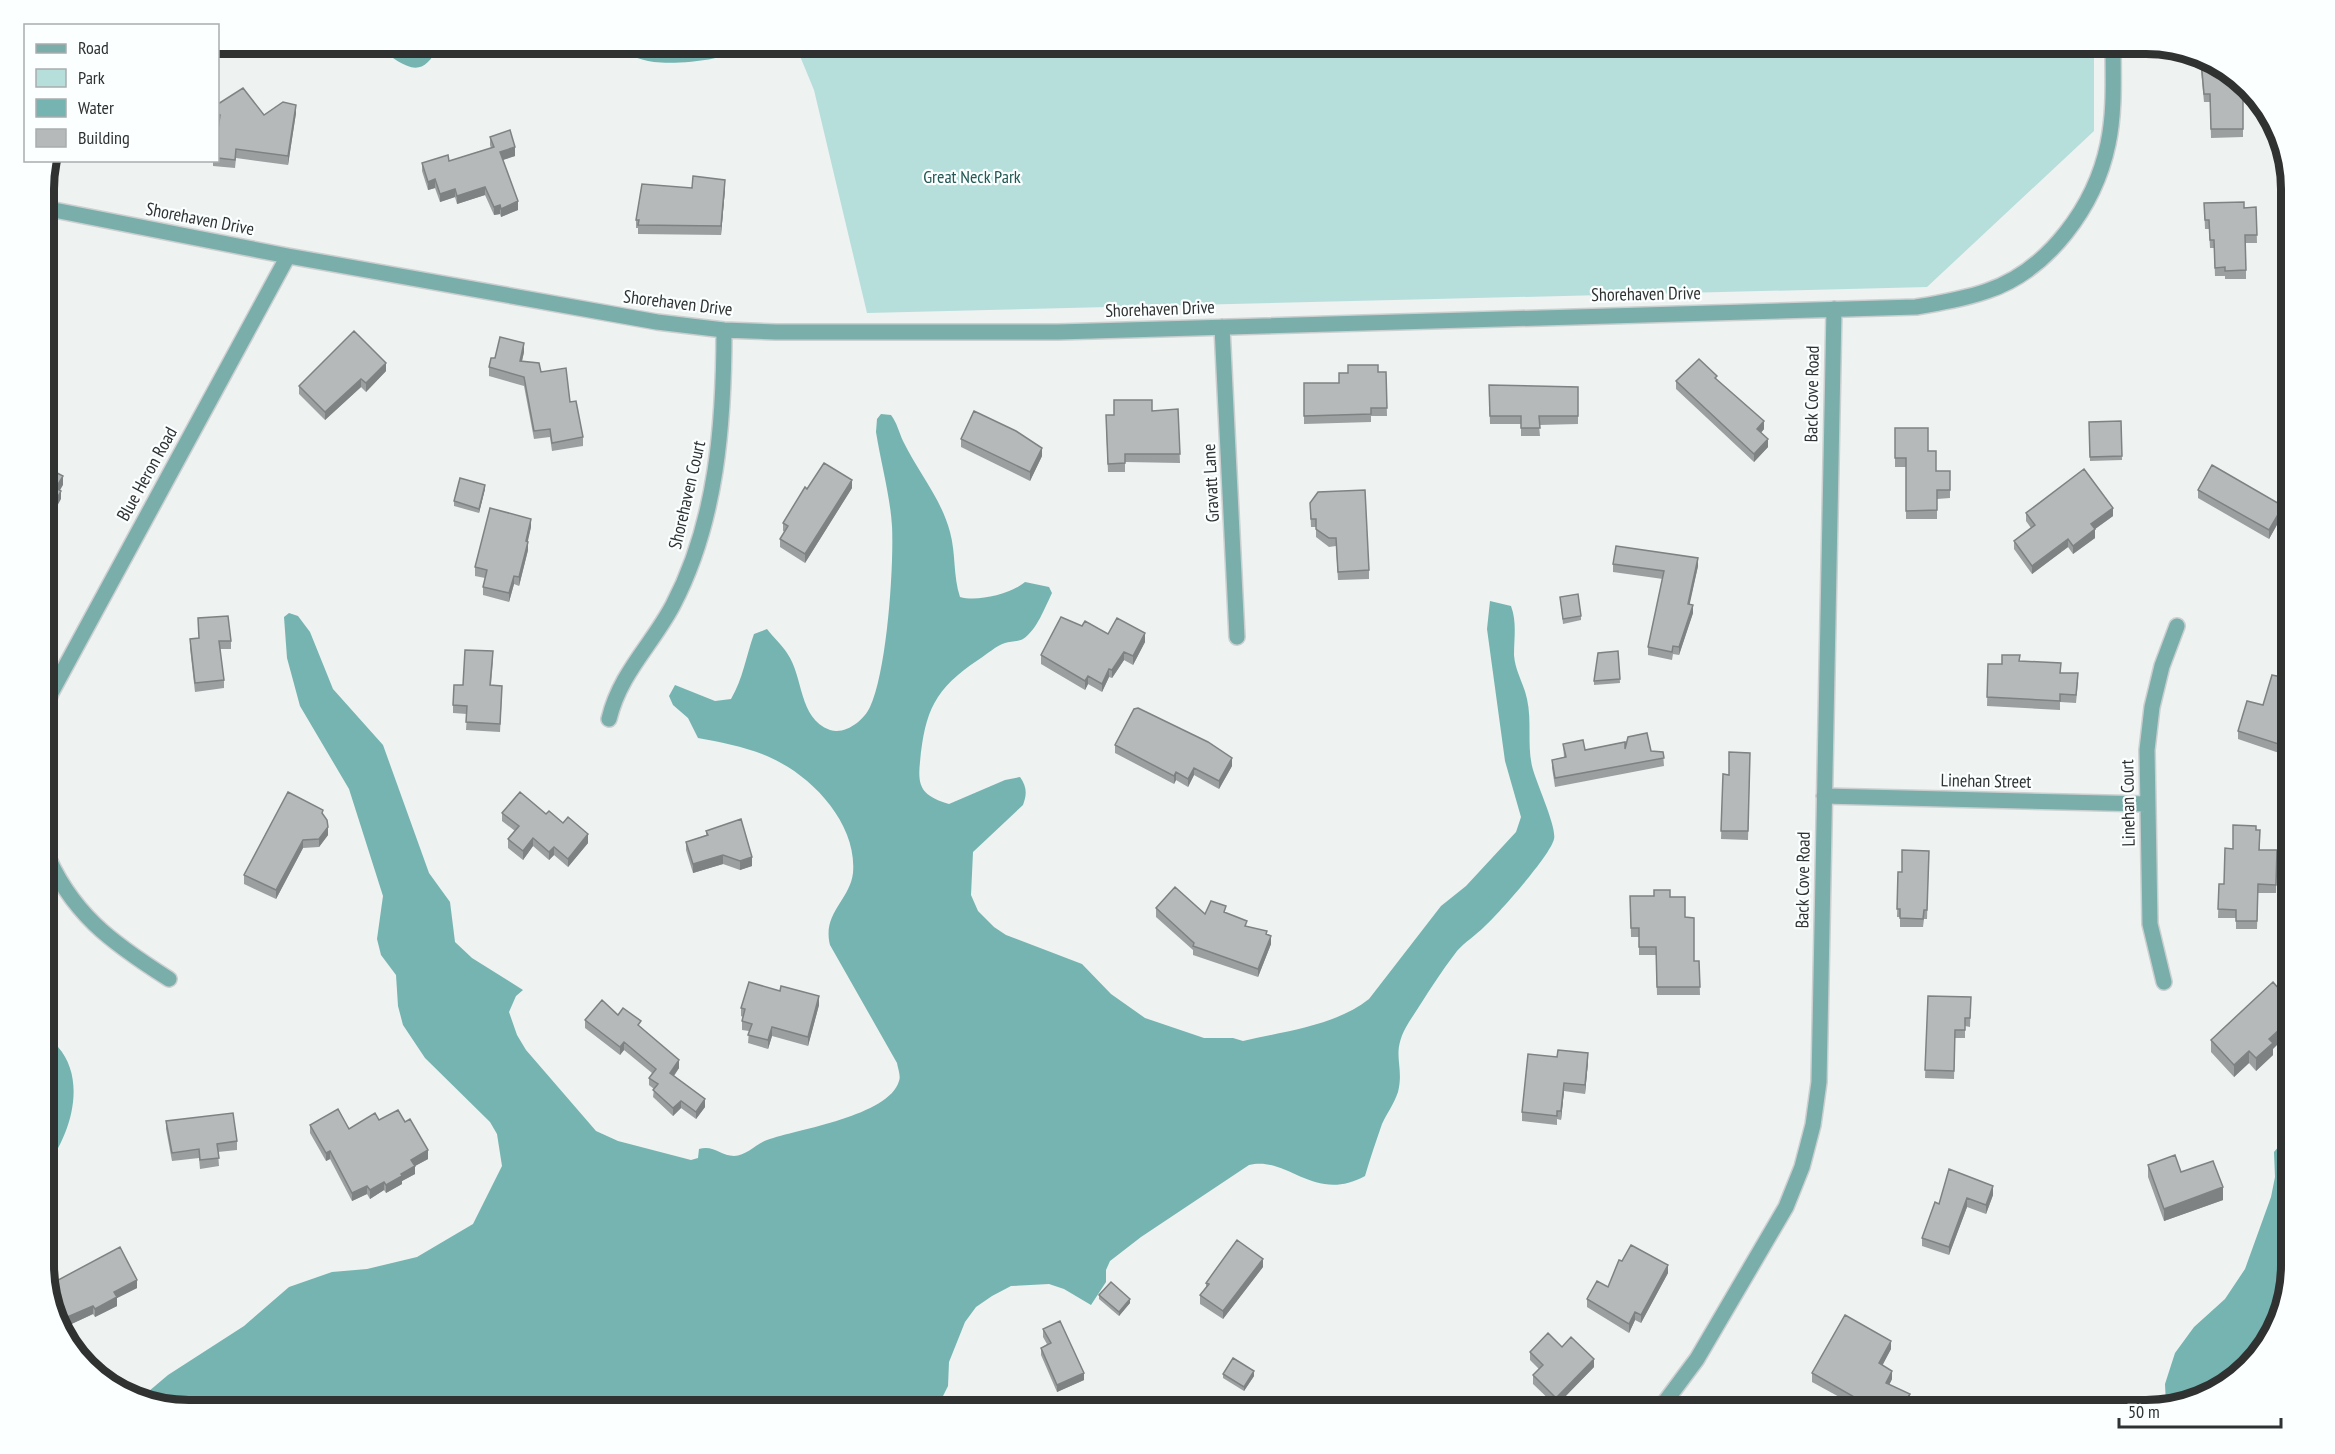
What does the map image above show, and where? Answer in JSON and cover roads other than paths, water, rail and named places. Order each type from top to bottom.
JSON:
[{"type":"street","name":"Shorehaven Drive","points":[[54,210],[288,256],[657,322],[724,330],[1058,332],[1916,307],[1953,301],[1989,291],[2007,282],[2040,259],[2073,224],[2098,178],[2108,145],[2113,110],[2113,54]]},
{"type":"street","name":"Blue Heron Road","points":[[54,687],[288,256]]},
{"type":"street","name":"Back Cove Road","points":[[1666,1400],[1697,1359],[1774,1230],[1802,1167],[1813,1125],[1819,1082],[1834,309]]},
{"type":"street","name":"Gravatt Lane","points":[[1222,327],[1237,637]]},
{"type":"street","name":"Shorehaven Court","points":[[609,719],[621,681],[672,606],[701,535],[719,445],[724,387],[724,330]]},
{"type":"street","name":"Linehan Court","points":[[2164,981],[2150,924],[2147,750],[2152,707],[2162,666],[2177,626]]},
{"type":"street","name":"Linehan Street","points":[[1824,796],[2147,804]]},
{"type":"street","points":[[54,868],[65,891],[85,917],[115,943],[169,979]]},
{"type":"water","points":[[387,54],[434,54],[426,64],[419,67],[404,65]]},
{"type":"water","points":[[628,54],[731,54],[690,62],[664,63]]},
{"type":"water","points":[[881,414],[891,415],[941,508],[952,540],[960,597],[994,596],[1025,582],[1049,587],[1052,593],[1040,618],[1028,635],[1021,640],[998,646],[963,671],[942,691],[925,728],[919,771],[921,785],[933,798],[949,804],[1005,780],[1020,777],[1025,787],[1023,805],[973,852],[971,895],[978,911],[1006,935],[1082,964],[1111,994],[1145,1018],[1204,1038],[1233,1038],[1243,1041],[1325,1022],[1356,1008],[1369,999],[1441,906],[1466,886],[1516,832],[1521,817],[1505,761],[1487,629],[1490,601],[1511,606],[1515,624],[1515,661],[1526,693],[1528,707],[1532,766],[1552,825],[1554,839],[1534,871],[1512,897],[1457,951],[1409,1022],[1400,1042],[1398,1092],[1382,1124],[1365,1176],[1347,1183],[1331,1185],[1316,1182],[1276,1166],[1249,1165],[1141,1237],[1110,1261],[1106,1270],[1106,1282],[1091,1305],[1064,1289],[1049,1284],[1011,1286],[992,1296],[976,1307],[965,1322],[949,1362],[948,1386],[941,1400],[189,1400],[171,1399],[147,1393],[168,1375],[244,1326],[289,1287],[332,1272],[367,1269],[417,1257],[473,1224],[502,1166],[497,1134],[490,1122],[425,1058],[403,1025],[398,1006],[396,975],[381,955],[377,939],[383,896],[349,789],[300,706],[287,658],[284,617],[289,613],[298,616],[310,632],[333,689],[383,745],[429,873],[450,902],[455,942],[472,958],[523,990],[516,996],[509,1012],[517,1035],[526,1050],[596,1131],[618,1141],[691,1160],[698,1158],[699,1149],[704,1148],[734,1156],[747,1152],[767,1140],[841,1120],[879,1103],[892,1093],[900,1079],[897,1063],[830,945],[830,924],[851,883],[853,873],[853,856],[842,823],[821,794],[781,763],[751,750],[698,738],[688,718],[673,705],[669,696],[675,685],[715,701],[731,699],[754,634],[767,629],[785,650],[792,663],[807,707],[820,724],[830,730],[842,730],[854,725],[867,712],[876,691],[881,669],[892,567],[891,514],[876,432],[877,419]]},
{"type":"water","points":[[54,1047],[58,1047],[67,1061],[74,1092],[68,1126],[54,1154]]},
{"type":"water","points":[[2281,1146],[2280,1283],[2271,1317],[2253,1347],[2242,1361],[2228,1372],[2198,1390],[2166,1399],[2165,1384],[2175,1353],[2194,1327],[2225,1299],[2245,1269],[2271,1197],[2275,1177],[2274,1152]]},
{"type":"park label","name":"Great Neck Park","points":[[972,177]]}]
